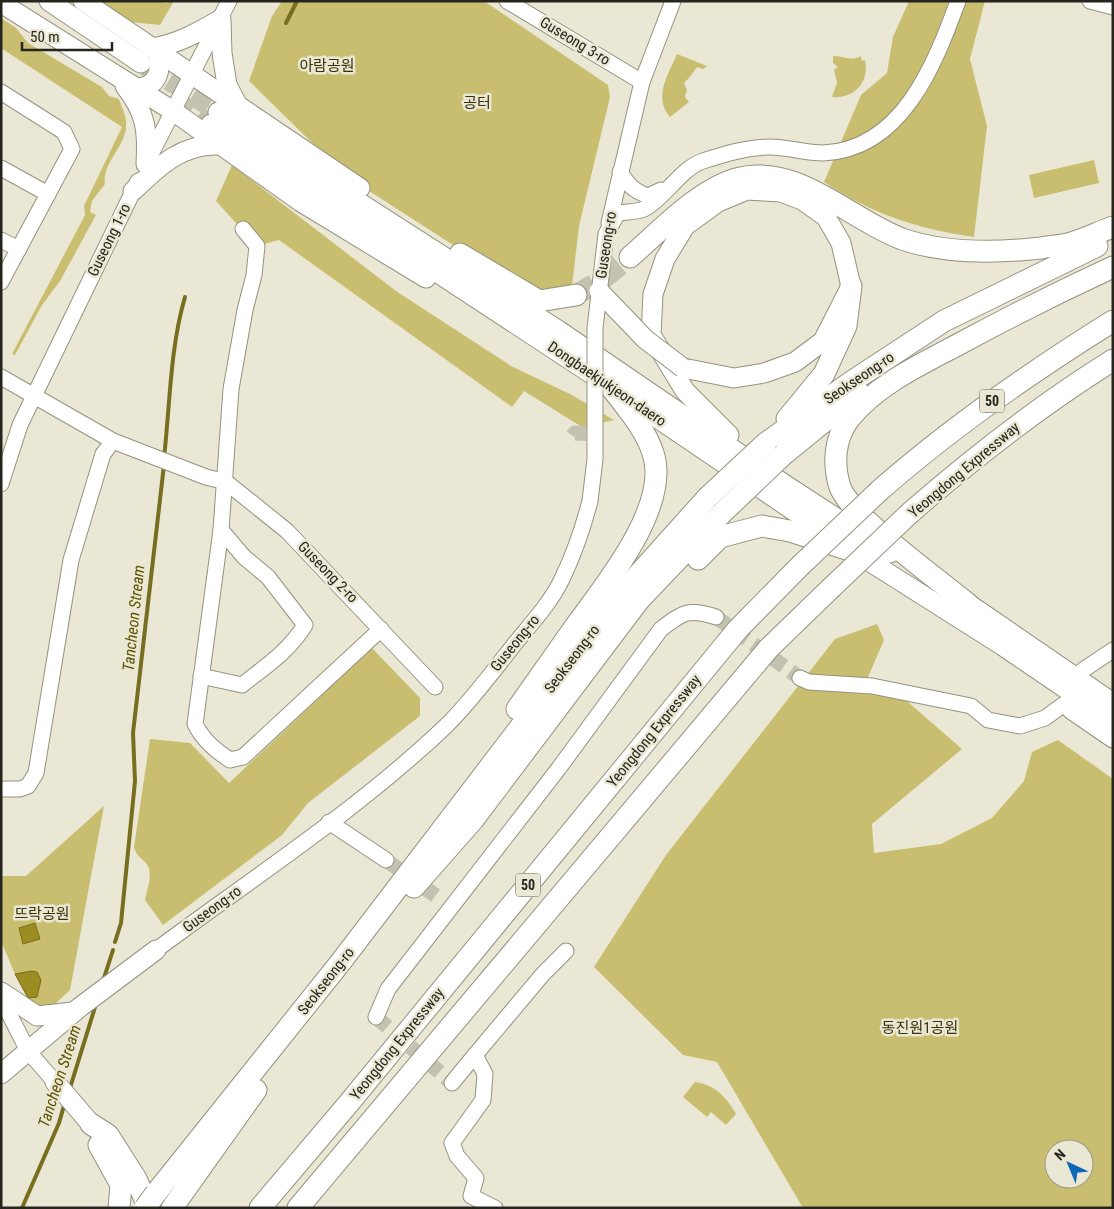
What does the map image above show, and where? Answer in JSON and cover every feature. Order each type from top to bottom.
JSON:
[{"type":"highway","points":[[630,257],[705,194],[736,179],[766,176],[800,183],[866,223],[904,239],[944,248],[985,252],[1061,245],[1069,244],[1113,227]]},
{"type":"highway","name":"Seokseong-ro","points":[[172,1208],[355,953],[473,820],[639,600],[766,443],[851,382],[944,321],[1113,238]]},
{"type":"highway","name":"Seokseong-ro","points":[[150,1203],[334,971],[629,585],[714,506],[784,454],[856,395],[949,336],[1046,284],[1113,253]]},
{"type":"highway","points":[[460,254],[539,301],[576,295]]},
{"type":"highway","points":[[968,604],[864,519],[841,489],[834,456],[848,420],[872,396],[907,372],[1034,304],[1113,267]]},
{"type":"highway","points":[[766,443],[824,374],[846,326],[851,286]]},
{"type":"highway","name":"Yeongdong Expressway","points":[[260,1208],[738,629],[800,566],[924,451],[1006,390],[1113,321]]},
{"type":"highway","name":"Yeongdong Expressway","points":[[298,1208],[769,648],[910,513],[957,472],[1032,414],[1113,360]]},
{"type":"highway","points":[[475,787],[509,720],[624,559],[645,518],[656,482],[654,453],[638,425],[610,386]]},
{"type":"highway","points":[[355,953],[474,828],[633,628],[686,570],[720,537],[762,526],[790,531],[853,551]]},
{"type":"highway","points":[[91,1124],[108,1135],[150,1203]]},
{"type":"highway","points":[[91,1124],[99,1145],[120,1185],[119,1208]]},
{"type":"main road","points":[[19,1],[145,65],[192,74],[220,121]]},
{"type":"main road","points":[[49,1],[145,65]]},
{"type":"main road","points":[[83,1],[145,65],[173,111],[220,121],[460,254],[515,304]]},
{"type":"main road","points":[[1,3],[117,75],[138,102],[143,113],[147,138],[146,164]]},
{"type":"main road","points":[[117,75],[145,65],[165,46],[189,37],[221,19],[222,53],[227,85],[220,121],[204,144],[180,152],[162,164],[133,191]]},
{"type":"main road","name":"Dongbaekjukjeon-daero","points":[[220,121],[558,330],[784,484],[968,604],[1006,639],[1113,722]]},
{"type":"main road","name":"Dongbaekjukjeon-daero","points":[[220,121],[302,202],[420,276],[489,306],[853,551],[1113,703]]},
{"type":"main road","points":[[599,291],[645,339],[683,368],[734,378],[764,373],[795,362],[822,341],[851,286],[841,244],[826,217],[802,200],[781,192],[747,190],[718,202],[685,226],[665,259],[653,294],[651,335],[686,391],[713,421],[784,484]]},
{"type":"main road","name":"Dongbaekjukjeon-daero","points":[[1006,639],[1083,670],[1113,687]]},
{"type":"main road","name":"Dongbaekjukjeon-daero","points":[[1006,639],[1036,682],[1113,738]]},
{"type":"main road","name":"Guseong-ro","points":[[1,1074],[77,1009],[156,950]]},
{"type":"main road","points":[[1,992],[37,1016],[77,1009]]},
{"type":"main road","points":[[55,1082],[91,1124]]},
{"type":"street","name":"Guseong 1-ro","points":[[1,484],[20,425],[33,395],[146,164],[229,1]]},
{"type":"street","name":"Guseong 3-ro","points":[[506,1],[642,82]]},
{"type":"street","name":"Guseong-ro","points":[[156,950],[329,822],[409,759],[448,723],[499,664],[547,603],[561,580],[583,529],[590,501],[595,459],[595,328],[606,234],[642,82],[673,1]]},
{"type":"street","points":[[606,234],[618,213],[644,209],[669,186],[700,162],[748,148],[771,147],[821,153],[847,150],[887,130],[918,93],[943,43],[958,1]]},
{"type":"street","points":[[1090,1],[1113,7]]},
{"type":"street","points":[[1,92],[64,132],[72,149],[1,282]]},
{"type":"street","points":[[1,168],[48,194]]},
{"type":"street","points":[[620,172],[630,187],[648,196],[669,186]]},
{"type":"street","points":[[243,229],[257,246],[254,275],[245,310],[231,389],[226,482],[221,530],[195,724],[206,740],[230,760],[243,757],[381,629]]},
{"type":"street","points":[[1,240],[18,249]]},
{"type":"street","points":[[1,377],[114,441],[103,454],[71,560],[36,773],[28,786],[20,789],[1,788]]},
{"type":"street","name":"Guseong 2-ro","points":[[114,441],[226,482],[287,530],[435,687]]},
{"type":"street","points":[[201,676],[242,685],[270,665],[295,641],[305,625],[268,577],[244,557],[221,530]]},
{"type":"street","points":[[376,1017],[388,989],[445,902],[559,768],[661,629],[682,613],[700,611],[716,617]]},
{"type":"street","points":[[1083,670],[1113,650]]},
{"type":"street","points":[[800,678],[809,682],[872,686],[971,706],[988,720],[1020,726],[1045,718],[1064,704]]},
{"type":"street","points":[[329,822],[386,860]]},
{"type":"street","points":[[452,1084],[543,974],[566,952]]},
{"type":"street","points":[[1,998],[28,1051],[55,1082]]},
{"type":"street","points":[[475,1055],[484,1074],[483,1100],[452,1143],[457,1156],[476,1178],[471,1196],[496,1208]]},
{"type":"green space","points":[[97,1],[162,1],[165,3],[174,1],[160,25],[131,22]]},
{"type":"green space","points":[[282,1],[484,1],[608,85],[610,97],[579,226],[570,303],[515,285],[346,176],[249,81],[272,16]]},
{"type":"green space","points":[[909,1],[985,1],[970,59],[987,126],[974,237],[933,229],[878,212],[824,182],[861,95],[887,73],[893,37]]},
{"type":"green space","points":[[1,18],[16,28],[28,43],[102,87],[109,96],[119,99],[126,122],[123,138],[107,169],[105,184],[92,201],[90,212],[96,215],[60,281],[42,305],[15,355],[12,354],[85,215],[84,206],[122,127],[1,48]]},
{"type":"green space","points":[[677,54],[707,66],[703,69],[697,67],[684,83],[687,90],[685,97],[689,102],[670,117],[665,109],[662,94],[666,78]]},
{"type":"green space","points":[[833,56],[857,58],[861,56],[862,61],[865,60],[865,75],[859,88],[840,97],[832,97],[837,83],[834,70],[838,67],[833,63]]},
{"type":"green space","points":[[1094,160],[1099,183],[1034,198],[1029,175]]},
{"type":"green space","points":[[232,165],[396,291],[511,366],[572,395],[614,420],[582,427],[524,391],[512,407],[279,240],[257,246],[216,201]]},
{"type":"green space","name":"동진원1공원","points":[[877,624],[884,640],[865,684],[908,702],[962,749],[872,824],[874,853],[941,844],[992,818],[1024,781],[1032,752],[1058,740],[1113,779],[1113,1208],[803,1208],[717,1062],[683,1055],[594,967],[666,855],[835,639]]},
{"type":"green space","points":[[372,648],[420,698],[420,716],[308,803],[282,835],[163,925],[145,900],[150,871],[134,847],[150,739],[190,743],[229,783]]},
{"type":"green space","name":"뜨락공원","points":[[104,806],[70,990],[51,1008],[32,1005],[14,972],[1,941],[1,876],[26,876]]},
{"type":"green space","points":[[695,1082],[715,1089],[728,1102],[736,1114],[726,1125],[711,1112],[707,1117],[683,1097]]},
{"type":"shaded area","points":[[35,923],[40,939],[23,944],[19,928]]},
{"type":"shaded area","points":[[37,972],[41,980],[37,997],[28,998],[15,974]]},
{"type":"waterway","points":[[286,23],[297,1]]},
{"type":"waterway","name":"Tancheon Stream","points":[[164,458],[173,356],[185,297]]},
{"type":"waterway","name":"Tancheon Stream","points":[[115,942],[121,923],[135,781],[133,733],[164,465]]},
{"type":"waterway","name":"Tancheon Stream","points":[[103,981],[113,950]]},
{"type":"waterway","name":"Tancheon Stream","points":[[70,1088],[96,1004]]},
{"type":"waterway","name":"Tancheon Stream","points":[[22,1208],[59,1123],[65,1102]]},
{"type":"tunnel","points":[[145,66],[218,112]]},
{"type":"tunnel","points":[[175,100],[211,124]]},
{"type":"tunnel","points":[[576,295],[604,278],[630,257]]},
{"type":"tunnel","points":[[573,436],[575,433],[602,434]]},
{"type":"tunnel","points":[[716,617],[800,678]]},
{"type":"tunnel","points":[[386,860],[439,898]]},
{"type":"tunnel","points":[[376,1017],[452,1083]]},
{"type":"park label","name":"아람공원","points":[[327,66]]},
{"type":"park label","name":"공터","points":[[477,103]]}]
